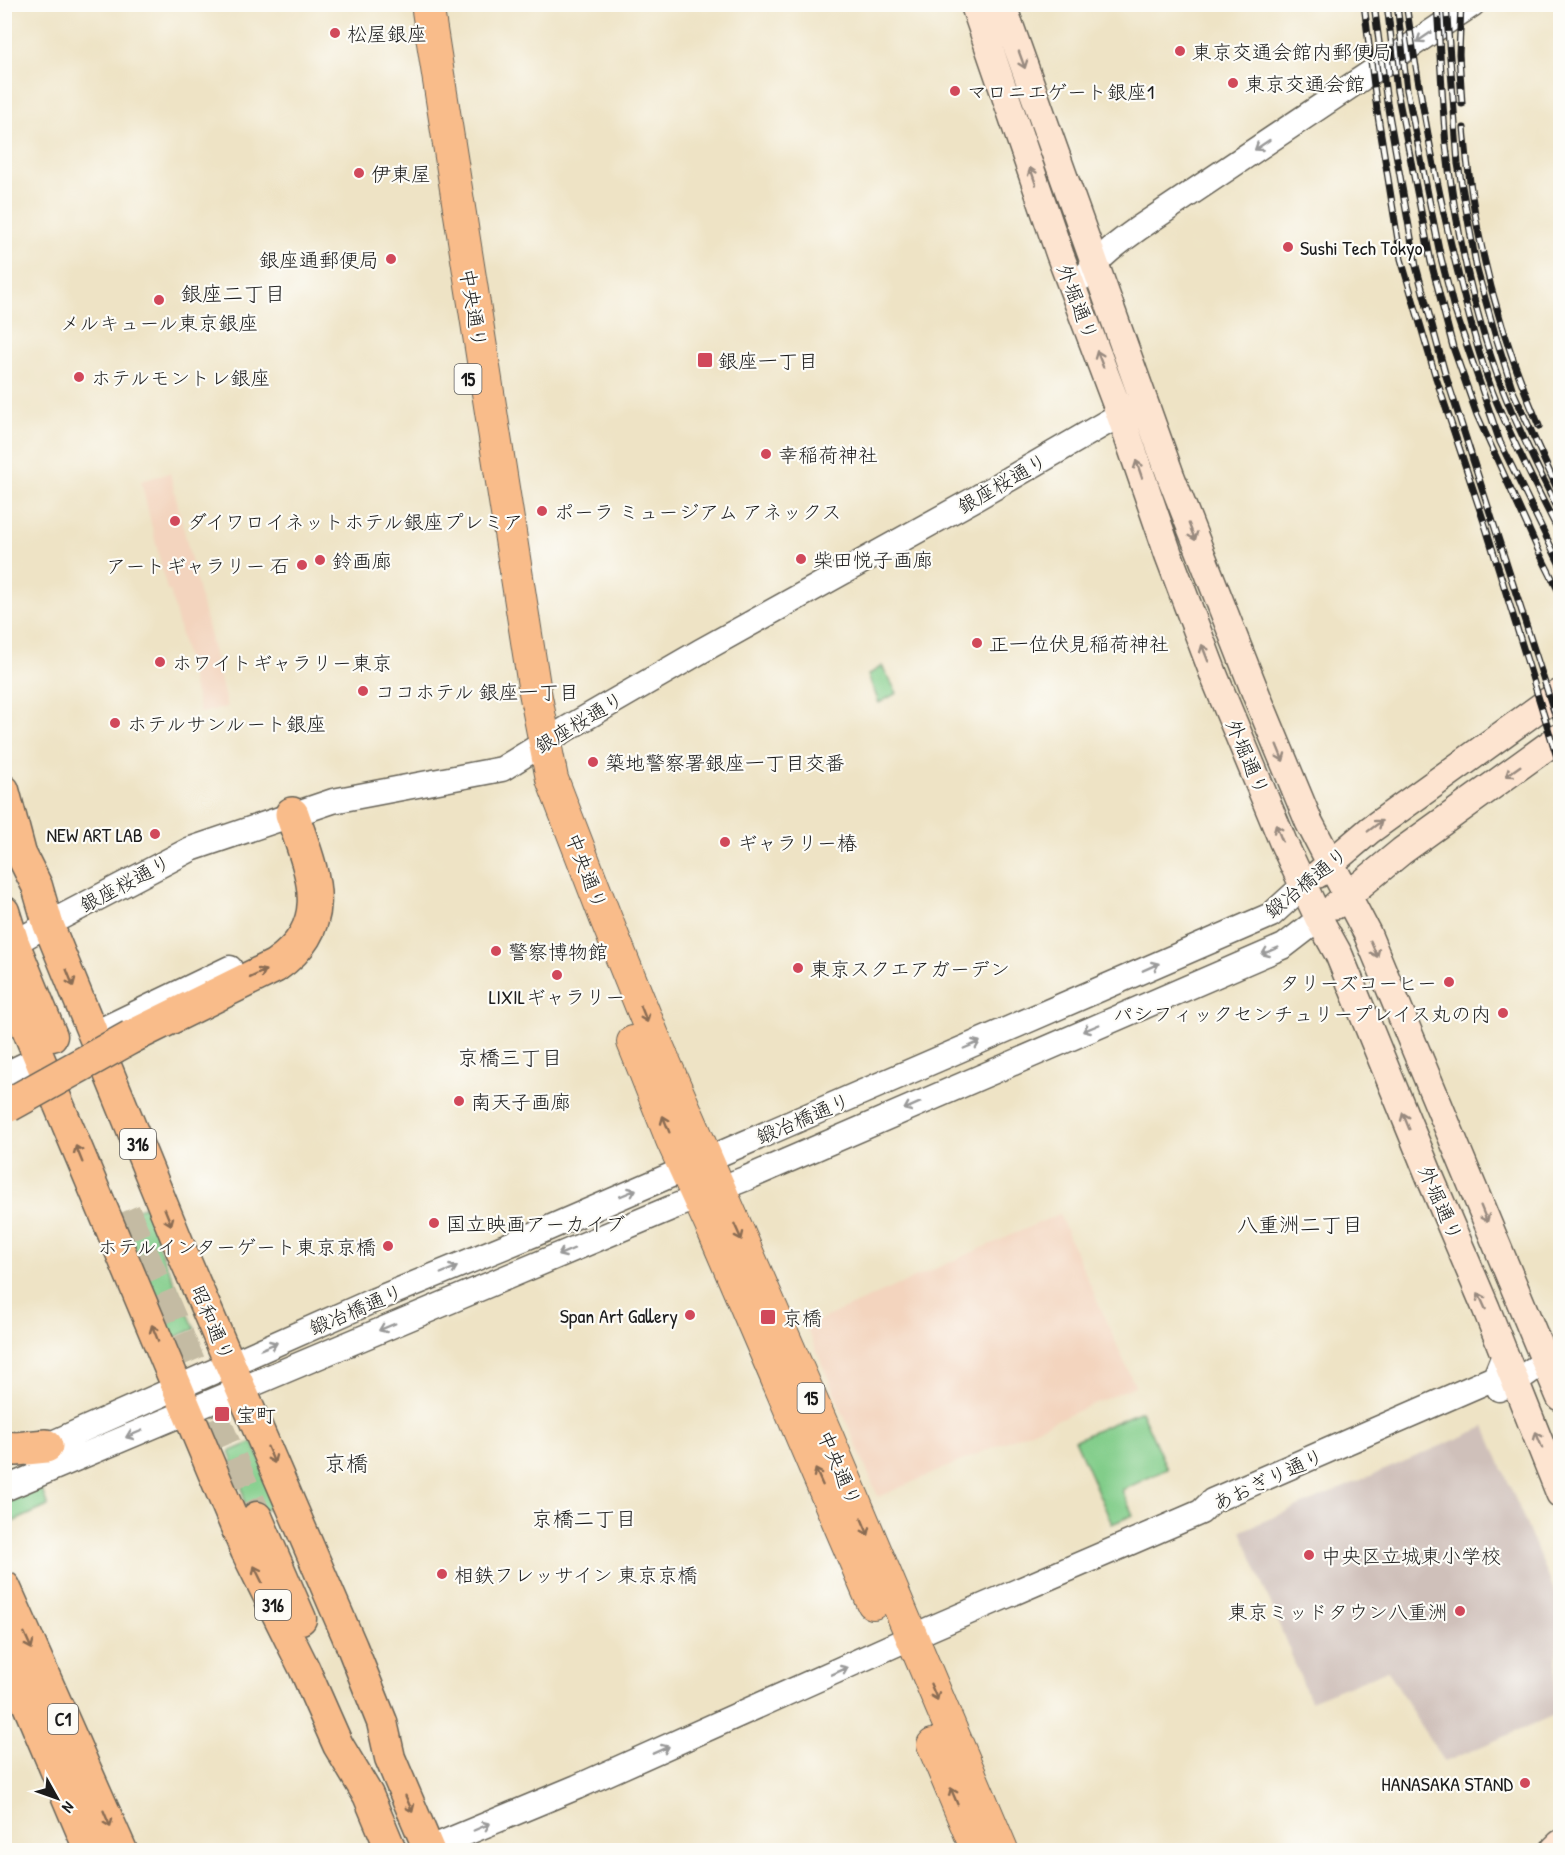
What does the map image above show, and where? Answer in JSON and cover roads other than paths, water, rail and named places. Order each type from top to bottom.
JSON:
[{"type":"highway","name":"中央通り","points":[[409,4],[536,748]]},
{"type":"highway","name":"中央通り","points":[[427,4],[536,748],[534,787],[902,1642],[1002,1851]]},
{"type":"highway","points":[[6,1095],[275,966],[291,954],[304,939],[314,913],[315,893],[295,823]]},
{"type":"highway","points":[[4,1448],[46,1446]]},
{"type":"highway","name":"C1","points":[[4,1588],[120,1851]]},
{"type":"highway","name":"中央通り","points":[[902,1642],[977,1851]]},
{"type":"highway","name":"C1","points":[[4,1645],[91,1851]]},
{"type":"highway","points":[[4,1689],[69,1851]]},
{"type":"main road","name":"外堀通り","points":[[974,4],[1060,255],[1132,408],[1301,804],[1371,943],[1560,1397]]},
{"type":"main road","name":"外堀通り","points":[[1002,4],[1132,408],[1165,546],[1215,678],[1303,886],[1339,955],[1560,1494]]},
{"type":"main road","name":"鍛冶橋通り","points":[[1303,886],[1370,830],[1559,695]]},
{"type":"main road","name":"鍛冶橋通り","points":[[1319,919],[1396,856],[1560,737]]},
{"type":"main road","name":"昭和通り","points":[[4,790],[21,854],[37,886],[24,937],[134,1207]]},
{"type":"main road","name":"昭和通り","points":[[4,911],[93,1034],[184,1257],[352,1647],[382,1722],[390,1758],[428,1850]]},
{"type":"main road","name":"昭和通り","points":[[4,974],[246,1551],[304,1668],[338,1745],[368,1795]]},
{"type":"main road","name":"昭和通り","points":[[390,1758],[368,1731],[265,1513],[353,1739],[368,1795],[391,1851]]},
{"type":"main road","points":[[1554,1851],[1560,1845]]},
{"type":"street","points":[[1089,270],[1112,248],[1139,228],[1473,4]]},
{"type":"street","name":"銀座桜通り","points":[[24,937],[191,849],[295,823],[333,801],[502,769],[701,651],[962,506],[1132,408]]},
{"type":"street","name":"鍛冶橋通り","points":[[4,1489],[183,1399],[230,1363],[1271,915],[1303,886]]},
{"type":"street","name":"鍛冶橋通り","points":[[4,1464],[46,1446],[183,1399],[242,1390],[709,1193],[1284,946],[1319,919]]},
{"type":"street","points":[[93,1034],[230,968]]},
{"type":"street","points":[[6,1095],[39,1058]]},
{"type":"street","name":"あおぎり通り","points":[[1201,1512],[1212,1501],[1492,1379],[1504,1355]]},
{"type":"street","name":"あおぎり通り","points":[[1201,1512],[1217,1513],[1515,1382],[1545,1361]]},
{"type":"street","points":[[428,1850],[577,1787],[1201,1512]]},
{"type":"tunnel","points":[[125,1211],[257,1517]]},
{"type":"railway","points":[[1364,4],[1377,110],[1401,259],[1436,378],[1485,525],[1560,767]]},
{"type":"railway","points":[[1374,4],[1387,103],[1416,266],[1445,373],[1560,730]]},
{"type":"railway","points":[[1387,4],[1397,91],[1431,262],[1453,347],[1477,415],[1560,594]]},
{"type":"railway","points":[[1397,4],[1407,90],[1440,254],[1453,305],[1500,442],[1560,565]]},
{"type":"railway","points":[[1406,4],[1436,175],[1476,340],[1504,420],[1560,534]]},
{"type":"railway","points":[[1437,4],[1446,145],[1455,208],[1468,273],[1485,338],[1506,398],[1560,513]]},
{"type":"railway","points":[[1446,4],[1458,164],[1477,270],[1513,391],[1560,495]]},
{"type":"railway","points":[[1461,4],[1459,54],[1462,104]]},
{"type":"railway","points":[[1464,128],[1473,205],[1490,280],[1512,355],[1539,426]]},
{"type":"place","name":"松屋銀座","points":[[335,33]]},
{"type":"place","name":"東京交通会館内郵便局","points":[[1180,51]]},
{"type":"place","name":"東京交通会館","points":[[1233,83]]},
{"type":"place","name":"マロニエゲート銀座1","points":[[955,91]]},
{"type":"place","name":"伊東屋","points":[[359,173]]},
{"type":"place","name":"Sushi Tech Tokyo","points":[[1288,247]]},
{"type":"place","name":"銀座通郵便局","points":[[391,259]]},
{"type":"place","name":"メルキュール東京銀座","points":[[159,300]]},
{"type":"place","name":"銀座一丁目","points":[[705,360]]},
{"type":"place","name":"ホテルモントレ銀座","points":[[79,377]]},
{"type":"place","name":"幸稲荷神社","points":[[766,454]]},
{"type":"place","name":"ポーラ ミュージアム アネックス","points":[[542,511]]},
{"type":"place","name":"ダイワロイネットホテル銀座プレミア","points":[[175,521]]},
{"type":"place","name":"柴田悦子画廊","points":[[801,559]]},
{"type":"place","name":"鈴画廊","points":[[320,560]]},
{"type":"place","name":"アートギャラリー 石","points":[[302,565]]},
{"type":"place","name":"正一位伏見稲荷神社","points":[[977,643]]},
{"type":"place","name":"ホワイトギャラリー東京","points":[[160,662]]},
{"type":"place","name":"ココホテル 銀座一丁目","points":[[363,691]]},
{"type":"place","name":"ホテルサンルート銀座","points":[[115,723]]},
{"type":"place","name":"築地警察署銀座一丁目交番","points":[[593,762]]},
{"type":"place","name":"NEW ART LAB","points":[[155,834]]},
{"type":"place","name":"ギャラリー椿","points":[[725,842]]},
{"type":"place","name":"警察博物館","points":[[496,951]]},
{"type":"place","name":"東京スクエアガーデン","points":[[798,968]]},
{"type":"place","name":"LIXILギャラリー","points":[[557,975]]},
{"type":"place","name":"タリーズコーヒー","points":[[1449,982]]},
{"type":"place","name":"パシフィックセンチュリープレイス丸の内","points":[[1503,1013]]},
{"type":"place","name":"南天子画廊","points":[[459,1101]]},
{"type":"place","name":"国立映画アーカイブ","points":[[434,1223]]},
{"type":"place","name":"ホテルインターゲート東京京橋","points":[[388,1246]]},
{"type":"place","name":"Span Art Gallery","points":[[690,1315]]},
{"type":"place","name":"京橋","points":[[768,1317]]},
{"type":"place","name":"宝町","points":[[222,1414]]},
{"type":"place","name":"中央区立城東小学校","points":[[1309,1555]]},
{"type":"place","name":"相鉄フレッサイン 東京京橋","points":[[442,1574]]},
{"type":"place","name":"東京ミッドタウン八重洲","points":[[1460,1611]]},
{"type":"place","name":"HANASAKA STAND","points":[[1525,1783]]},
{"type":"district","name":"銀座二丁目","points":[[233,293]]},
{"type":"district","name":"京橋三丁目","points":[[510,1057]]},
{"type":"district","name":"八重洲二丁目","points":[[1300,1224]]},
{"type":"district","name":"京橋","points":[[346,1463]]},
{"type":"district","name":"京橋二丁目","points":[[584,1518]]}]
